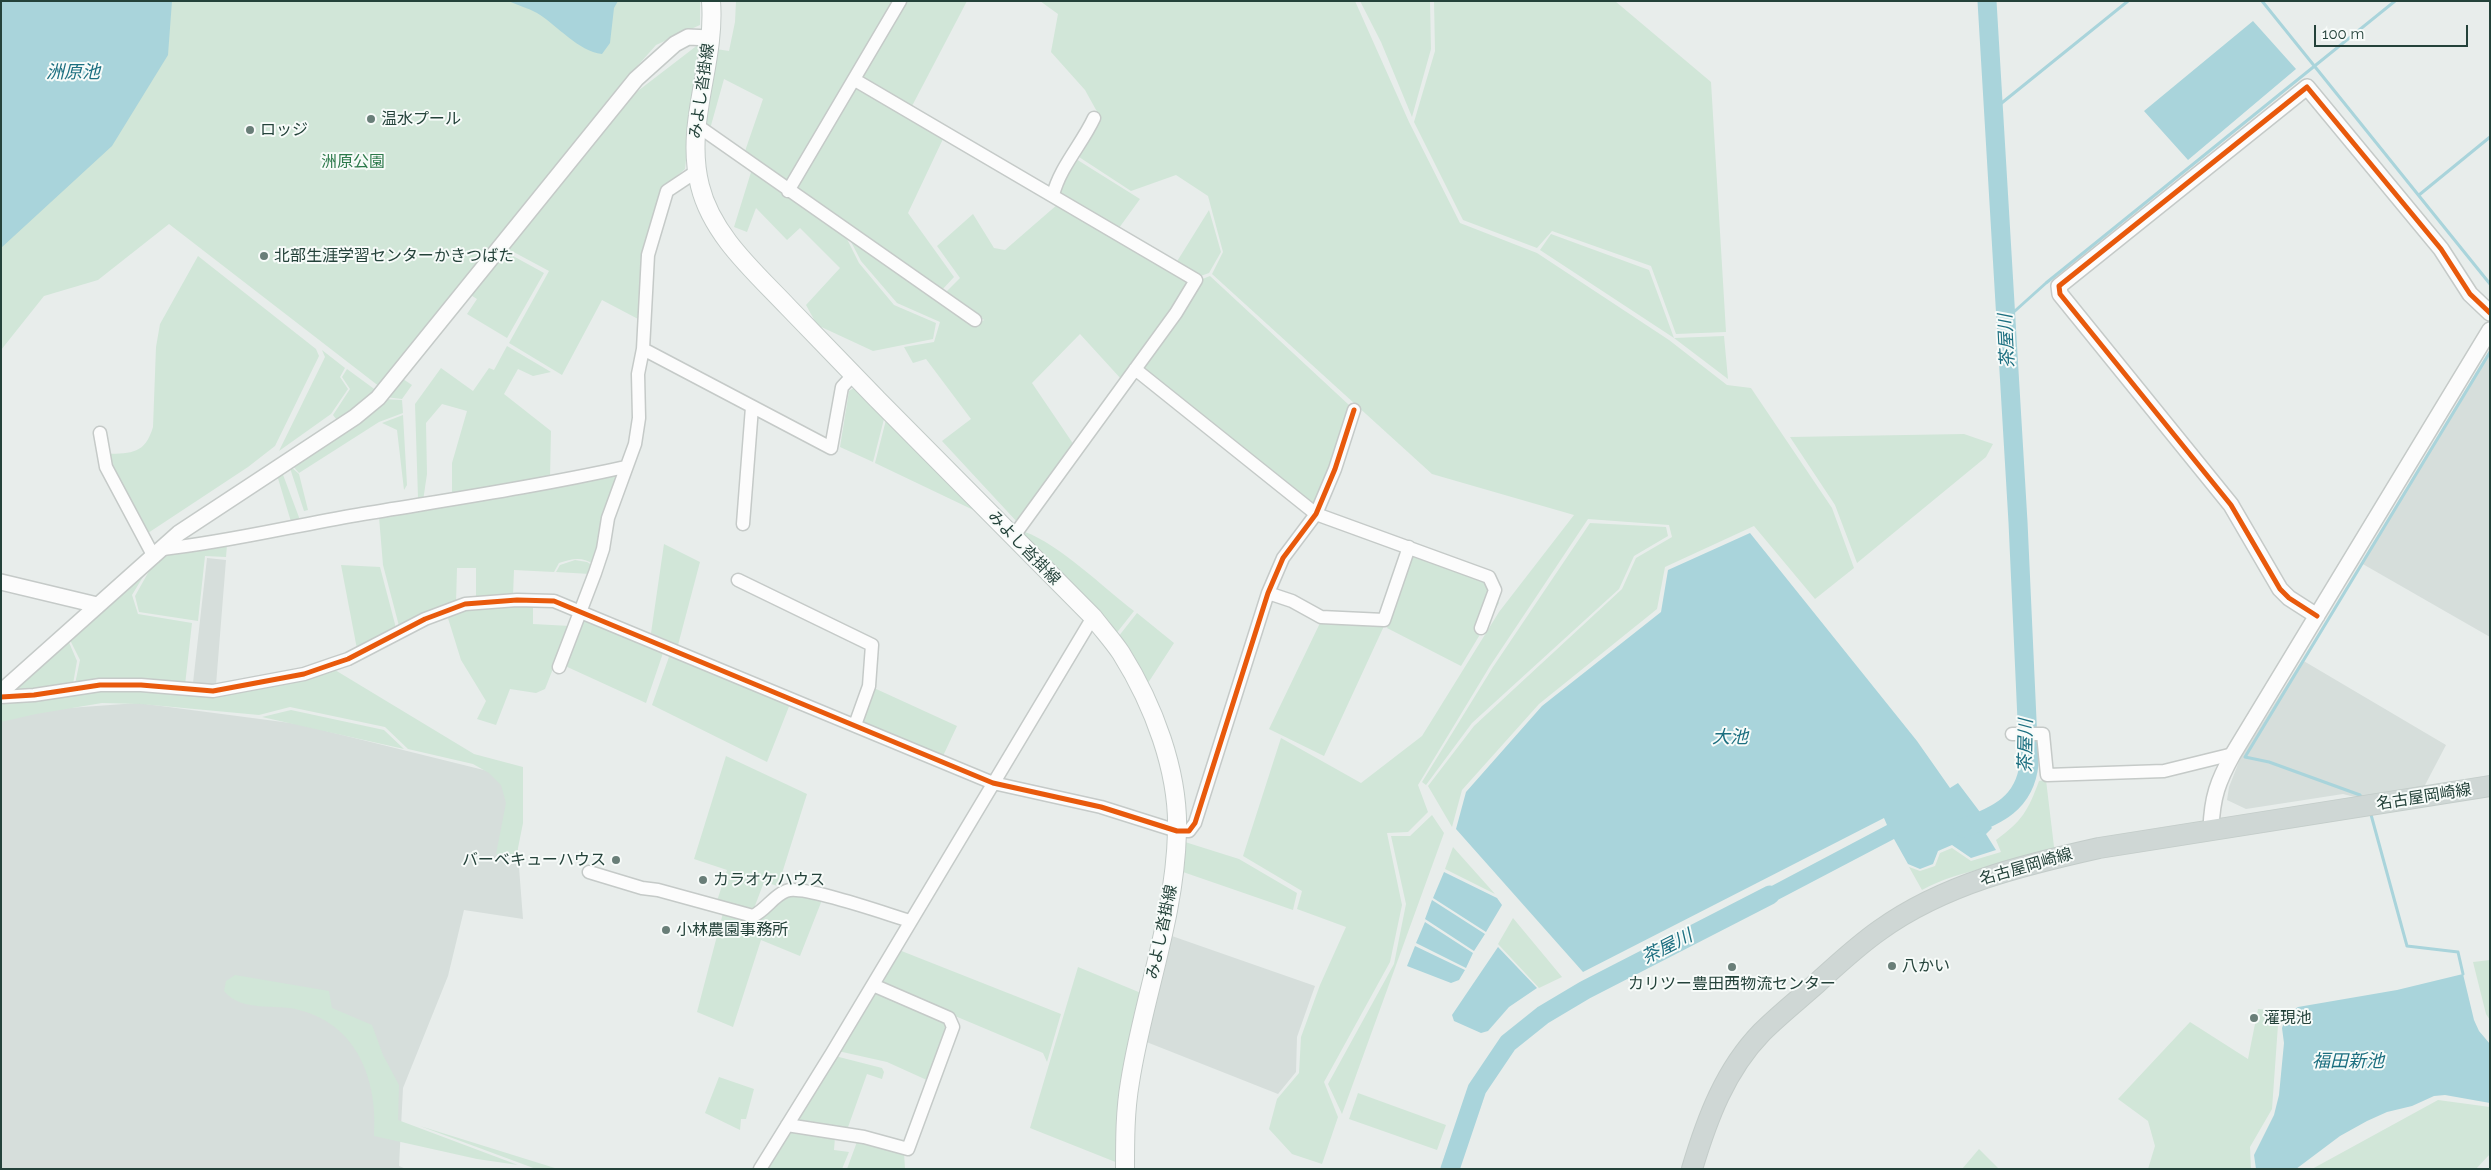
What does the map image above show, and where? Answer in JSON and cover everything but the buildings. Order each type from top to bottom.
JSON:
[{"type":"main road","name":"みよし沓掛線","points":[[711,1],[708,59],[695,124],[694,143],[697,171],[708,209],[722,234],[853,375],[1093,617],[1120,652],[1145,696],[1164,749],[1173,788],[1178,831],[1172,896],[1130,1081],[1126,1122],[1125,1169]]},
{"type":"main road","name":"名古屋岡崎線","points":[[1692,1169],[1714,1104],[1735,1065],[1762,1032],[1854,949],[1881,928],[1943,894],[2037,862],[2099,848],[2490,786]]},
{"type":"street","points":[[788,191],[900,1]]},
{"type":"street","points":[[1,692],[96,605],[179,533],[355,417],[378,398],[636,78],[675,44],[688,37],[710,38]]},
{"type":"street","points":[[855,80],[1196,280],[1176,313],[1014,537]]},
{"type":"street","points":[[2317,616],[2289,598],[2280,589],[2231,505],[2060,294],[2059,286],[2307,87],[2441,249],[2470,294],[2490,313]]},
{"type":"street","points":[[1054,195],[1056,183],[1086,136],[1094,118]]},
{"type":"street","points":[[695,124],[788,191],[975,320]]},
{"type":"street","points":[[559,667],[603,548],[608,518],[625,467],[635,444],[639,418],[638,374],[643,348],[648,255],[667,191],[697,171]]},
{"type":"street","points":[[2211,829],[2211,807],[2217,784],[2233,754],[2490,330]]},
{"type":"street","points":[[643,348],[832,448],[842,387],[853,375]]},
{"type":"street","points":[[1135,370],[1316,514],[1489,577],[1495,590],[1481,628]]},
{"type":"street","points":[[743,524],[752,407]]},
{"type":"street","points":[[1,697],[34,695],[100,684],[141,685],[213,691],[304,674],[348,659],[425,619],[465,604],[517,600],[554,601],[993,783],[1101,806],[1178,831],[1189,831],[1195,823],[1268,593],[1284,558],[1316,514],[1354,410]]},
{"type":"street","points":[[100,433],[106,467],[158,553]]},
{"type":"street","points":[[158,553],[356,515],[552,483],[625,467]]},
{"type":"street","points":[[1268,593],[1292,601],[1322,617],[1384,620],[1409,547]]},
{"type":"street","points":[[738,580],[872,645],[869,686],[855,726]]},
{"type":"street","points":[[1,582],[96,605]]},
{"type":"street","points":[[760,1169],[873,985],[1093,617]]},
{"type":"street","points":[[2012,734],[2043,734],[2047,775],[2164,771],[2233,754]]},
{"type":"street","points":[[589,872],[642,888],[658,890],[753,916],[762,912],[773,898],[788,889],[822,894],[910,921]]},
{"type":"street","points":[[787,1125],[864,1137],[908,1150],[953,1027],[949,1018],[873,985]]},
{"type":"shaded area","points":[[2490,349],[2490,637],[2361,563]]},
{"type":"shaded area","points":[[207,558],[226,560],[216,685],[193,683]]},
{"type":"shaded area","points":[[2302,660],[2446,745],[2424,787],[2359,798],[2343,794],[2246,809],[2227,800],[2229,787],[2240,759]]},
{"type":"shaded area","points":[[138,703],[298,724],[512,777],[523,919],[464,910],[448,976],[403,1088],[399,1166],[406,1169],[1,1169],[1,722],[13,712]]},
{"type":"shaded area","points":[[1169,935],[1315,986],[1297,1037],[1296,1072],[1278,1094],[1144,1041]]},
{"type":"green space","name":"洲原公園","points":[[1,1],[700,1],[700,25],[656,45],[611,96],[380,387],[169,224],[98,280],[44,296],[1,350]]},
{"type":"green space","points":[[736,1],[893,1],[787,185],[744,154],[763,99],[724,79],[710,129],[701,123],[716,49],[729,51],[735,22]]},
{"type":"green space","points":[[906,1],[967,1],[912,106],[861,78]]},
{"type":"green space","points":[[1040,1],[1355,1],[1409,122],[1460,223],[1537,253],[1669,340],[1727,385],[1751,388],[1832,508],[1854,568],[1815,599],[1754,526],[1665,567],[1657,609],[1539,704],[1462,790],[1452,827],[1428,786],[1474,726],[1622,589],[1636,558],[1672,537],[1669,525],[1588,519],[1490,666],[1418,785],[1428,812],[1408,832],[1387,833],[1402,905],[1390,962],[1324,1082],[1338,1117],[1322,1164],[1292,1154],[1269,1129],[1277,1099],[1299,1073],[1301,1037],[1320,985],[1346,927],[1297,909],[1302,891],[1243,856],[1281,738],[1361,783],[1422,736],[1499,612],[1574,515],[1432,474],[1212,274],[1223,252],[1208,196],[1176,175],[1131,191],[1079,157],[1091,138],[1100,117],[1085,90],[1051,52],[1058,14]]},
{"type":"green space","points":[[1360,1],[1430,1],[1431,49],[1412,117],[1381,42]]},
{"type":"green space","points":[[1434,1],[1615,1],[1711,82],[1726,332],[1676,334],[1651,266],[1552,231],[1537,248],[1463,220],[1414,122],[1435,51]]},
{"type":"green space","points":[[699,44],[685,169],[664,187],[640,320],[602,300],[562,375],[509,343],[549,271],[508,249],[630,97]]},
{"type":"green space","points":[[857,87],[943,139],[908,213],[954,277],[941,291],[794,189]]},
{"type":"green space","points":[[1076,159],[1140,199],[1119,228],[1058,193]]},
{"type":"green space","points":[[752,169],[845,235],[859,263],[894,305],[936,323],[933,339],[873,351],[817,325],[806,305],[840,268],[800,228],[787,240],[756,208],[747,232],[734,227]]},
{"type":"green space","points":[[1058,204],[1190,281],[1122,380],[1080,334],[1032,383],[1074,445],[1018,523],[942,441],[971,419],[926,359],[913,363],[904,347],[934,342],[940,322],[897,303],[861,261],[848,236],[975,326],[984,320],[945,293],[960,278],[937,246],[973,214],[994,248],[1005,250]]},
{"type":"green space","points":[[1209,210],[1221,252],[1209,273],[1198,277],[1176,263]]},
{"type":"green space","points":[[1551,234],[1649,270],[1674,338],[1540,250]]},
{"type":"green space","points":[[504,251],[544,273],[507,338],[467,314],[477,299],[469,294]]},
{"type":"green space","points":[[198,256],[316,349],[319,356],[275,446],[248,467],[145,535],[109,467],[107,454],[136,450],[142,447],[150,436],[153,427],[156,347],[160,324]]},
{"type":"green space","points":[[1210,276],[1349,405],[1330,467],[1315,506],[1143,368],[1200,280]]},
{"type":"green space","points":[[1724,336],[1728,379],[1674,338]]},
{"type":"green space","points":[[507,346],[551,372],[533,376],[518,369],[504,394],[551,431],[550,478],[452,495],[452,463],[467,411],[442,404],[426,423],[427,474],[423,501],[292,525],[277,475],[282,472],[300,520],[418,498],[415,404],[441,368],[473,391],[489,368],[494,370]]},
{"type":"green space","points":[[322,350],[345,368],[340,377],[348,389],[331,414],[279,451],[325,357]]},
{"type":"green space","points":[[347,369],[377,391],[339,423],[333,415],[350,389],[342,377]]},
{"type":"green space","points":[[400,377],[412,385],[402,399],[385,397]]},
{"type":"green space","points":[[855,387],[885,415],[873,462],[840,447],[849,391]]},
{"type":"green space","points":[[383,399],[402,400],[403,413],[379,422],[299,473],[291,464]]},
{"type":"green space","points":[[403,415],[407,485],[404,490],[397,430],[382,423]]},
{"type":"green space","points":[[887,416],[986,516],[875,463]]},
{"type":"green space","points":[[1964,434],[1993,444],[1986,457],[1857,563],[1835,505],[1790,437]]},
{"type":"green space","points":[[289,465],[299,474],[308,510],[304,511]]},
{"type":"green space","points":[[619,472],[593,564],[589,561],[576,559],[559,563],[554,572],[514,570],[513,596],[476,599],[476,568],[457,568],[456,603],[399,626],[383,565],[379,517]]},
{"type":"green space","points":[[1590,523],[1666,527],[1668,536],[1634,556],[1619,589],[1472,723],[1426,785],[1422,782],[1493,667]]},
{"type":"green space","points":[[1025,532],[1067,556],[1134,611],[1115,635],[1022,537]]},
{"type":"green space","points":[[664,544],[700,562],[678,645],[651,633]]},
{"type":"green space","points":[[227,545],[226,557],[205,556],[198,621],[139,612],[135,596],[153,564],[165,551]]},
{"type":"green space","points":[[1413,553],[1486,581],[1499,603],[1461,666],[1387,628]]},
{"type":"green space","points":[[575,560],[592,565],[590,574],[556,572],[560,565]]},
{"type":"green space","points":[[341,565],[380,567],[396,628],[357,649]]},
{"type":"green space","points":[[149,567],[132,595],[138,614],[192,623],[185,685],[75,684],[80,660],[69,638]]},
{"type":"green space","points":[[533,605],[533,624],[570,626],[545,689],[536,693],[510,689],[496,725],[477,719],[486,701],[461,660],[447,615],[465,608]]},
{"type":"green space","points":[[1137,613],[1174,643],[1148,683],[1118,637]]},
{"type":"green space","points":[[583,615],[664,650],[646,703],[563,665]]},
{"type":"green space","points":[[1320,623],[1384,626],[1324,756],[1269,729]]},
{"type":"green space","points":[[68,640],[77,661],[73,684],[19,692],[15,685]]},
{"type":"green space","points":[[670,654],[790,704],[767,762],[652,705]]},
{"type":"green space","points":[[335,670],[474,754],[523,767],[523,823],[516,858],[496,854],[506,803],[501,785],[489,773],[473,764],[408,749],[385,727],[290,707],[259,715],[141,704],[102,703],[1,722],[1,705],[7,703],[102,690],[140,689],[213,697]]},
{"type":"green space","points":[[874,688],[957,726],[943,756],[862,723]]},
{"type":"green space","points":[[291,710],[384,730],[404,749],[262,717]]},
{"type":"green space","points":[[726,756],[807,794],[778,886],[764,882],[753,911],[717,901],[727,870],[694,859]]},
{"type":"green space","points":[[2046,780],[2055,855],[1970,872],[1922,890],[1909,867],[1920,871],[1935,866],[1940,853],[1952,848],[1971,861],[2001,852],[1996,840],[2023,815],[2039,781]]},
{"type":"green space","points":[[1432,815],[1444,833],[1342,1114],[1328,1084],[1394,964],[1406,904],[1391,836],[1410,836]]},
{"type":"green space","points":[[1185,842],[1239,859],[1297,893],[1293,910],[1183,872]]},
{"type":"green space","points":[[1453,847],[1495,894],[1445,869]]},
{"type":"green space","points":[[789,894],[822,900],[800,956],[761,940],[733,1027],[697,1012],[723,913],[751,921]]},
{"type":"green space","points":[[1513,918],[1562,977],[1539,988],[1498,944]]},
{"type":"green space","points":[[899,950],[1061,1014],[1047,1062],[1043,1053],[879,984]]},
{"type":"green space","points":[[2490,960],[2490,1020],[2486,1014],[2473,962]]},
{"type":"green space","points":[[1078,967],[1141,993],[1120,1090],[1118,1163],[1030,1128]]},
{"type":"green space","points":[[235,975],[329,991],[332,1008],[372,1025],[383,1055],[399,1085],[398,1120],[518,1165],[477,1159],[374,1136],[372,1095],[368,1076],[350,1042],[336,1028],[319,1017],[290,1008],[249,1005],[231,998],[224,991],[226,981]]},
{"type":"green space","points":[[875,989],[946,1021],[949,1027],[929,1081],[887,1062],[838,1051]]},
{"type":"green space","points":[[2258,1009],[2279,1011],[2272,1109],[2250,1147],[2251,1169],[2148,1169],[2155,1146],[2148,1121],[2118,1099],[2190,1022],[2248,1059]]},
{"type":"green space","points":[[835,1056],[882,1068],[884,1072],[882,1079],[867,1074],[847,1130],[794,1122]]},
{"type":"green space","points":[[719,1077],[754,1089],[746,1119],[741,1119],[740,1130],[705,1113]]},
{"type":"green space","points":[[1358,1093],[1446,1125],[1437,1150],[1349,1119]]},
{"type":"green space","points":[[2438,1100],[2490,1107],[2490,1154],[2476,1169],[2312,1169]]},
{"type":"green space","points":[[420,1126],[558,1169],[536,1169]]},
{"type":"green space","points":[[790,1131],[835,1137],[834,1150],[849,1152],[842,1169],[767,1169]]},
{"type":"green space","points":[[858,1139],[904,1152],[905,1169],[847,1169]]},
{"type":"green space","points":[[1979,1149],[1999,1169],[1962,1169]]},
{"type":"water","name":"洲原池","points":[[1,1],[172,1],[168,55],[112,146],[1,248]]},
{"type":"water","points":[[508,1],[618,1],[614,8],[610,43],[602,54],[593,52],[576,43],[537,13]]},
{"type":"water","points":[[2253,21],[2296,69],[2188,160],[2144,111]]},
{"type":"water","name":"大池","points":[[1750,533],[1917,741],[1950,788],[1958,783],[1992,828],[1986,834],[1996,850],[1971,858],[1952,845],[1938,851],[1933,864],[1920,869],[1908,864],[1894,839],[1751,914],[1745,900],[1887,825],[1884,818],[1583,972],[1456,829],[1466,792],[1542,706],[1661,612],[1668,570]]},
{"type":"water","points":[[1444,872],[1497,898],[1502,905],[1486,932],[1433,898]]},
{"type":"water","points":[[1432,900],[1485,934],[1474,951],[1425,919]]},
{"type":"water","points":[[1425,922],[1473,953],[1466,968],[1416,943]]},
{"type":"water","points":[[1415,946],[1465,970],[1459,980],[1451,983],[1407,966]]},
{"type":"water","points":[[1498,947],[1537,988],[1509,1007],[1488,1031],[1481,1033],[1454,1021],[1452,1015]]},
{"type":"water","name":"福田新池","points":[[2463,974],[2474,1020],[2479,1031],[2490,1044],[2490,1103],[2445,1095],[2434,1096],[2412,1106],[2387,1112],[2367,1121],[2340,1136],[2296,1169],[2256,1169],[2254,1155],[2274,1115],[2279,1095],[2284,1043],[2282,1028],[2287,1014],[2298,1007],[2397,990]]},
{"type":"waterway","name":"茶屋川","points":[[1963,828],[1998,813],[2007,806],[2022,789],[2029,764],[2018,522],[1987,1]]},
{"type":"waterway","points":[[1993,110],[2128,1]]},
{"type":"waterway","points":[[2262,1],[2490,284]]},
{"type":"waterway","points":[[2006,319],[2046,283],[2395,1]]},
{"type":"waterway","points":[[2419,195],[2490,137]]},
{"type":"waterway","points":[[2363,800],[2360,795],[2269,762],[2245,757],[2490,352]]},
{"type":"waterway","points":[[2370,811],[2407,946],[2458,952],[2463,974]]},
{"type":"waterway","name":"茶屋川","points":[[1450,1169],[1477,1089],[1508,1043],[1543,1015],[1585,990],[1770,895]]},
{"type":"cycle path","points":[[2317,616],[2289,598],[2280,589],[2231,505],[2060,294],[2059,286],[2307,87],[2441,249],[2470,294],[2490,313]]},
{"type":"cycle path","points":[[1,697],[34,695],[100,685],[141,685],[213,691],[304,674],[348,659],[425,619],[465,604],[517,600],[554,601],[993,783],[1101,807],[1177,831],[1189,831],[1195,823],[1268,593],[1283,558],[1316,514],[1335,469],[1354,410]]},
{"type":"place","name":"温水プール","points":[[371,119]]},
{"type":"place","name":"ロッジ","points":[[250,130]]},
{"type":"place","name":"北部生涯学習センターかきつばた","points":[[264,256]]},
{"type":"place","name":"バーベキューハウス","points":[[616,860]]},
{"type":"place","name":"カラオケハウス","points":[[703,880]]},
{"type":"place","name":"小林農園事務所","points":[[666,930]]},
{"type":"place","name":"八かい","points":[[1892,966]]},
{"type":"place","name":"カリツー豊田西物流センター","points":[[1732,967]]},
{"type":"place","name":"灌現池","points":[[2254,1018]]}]
